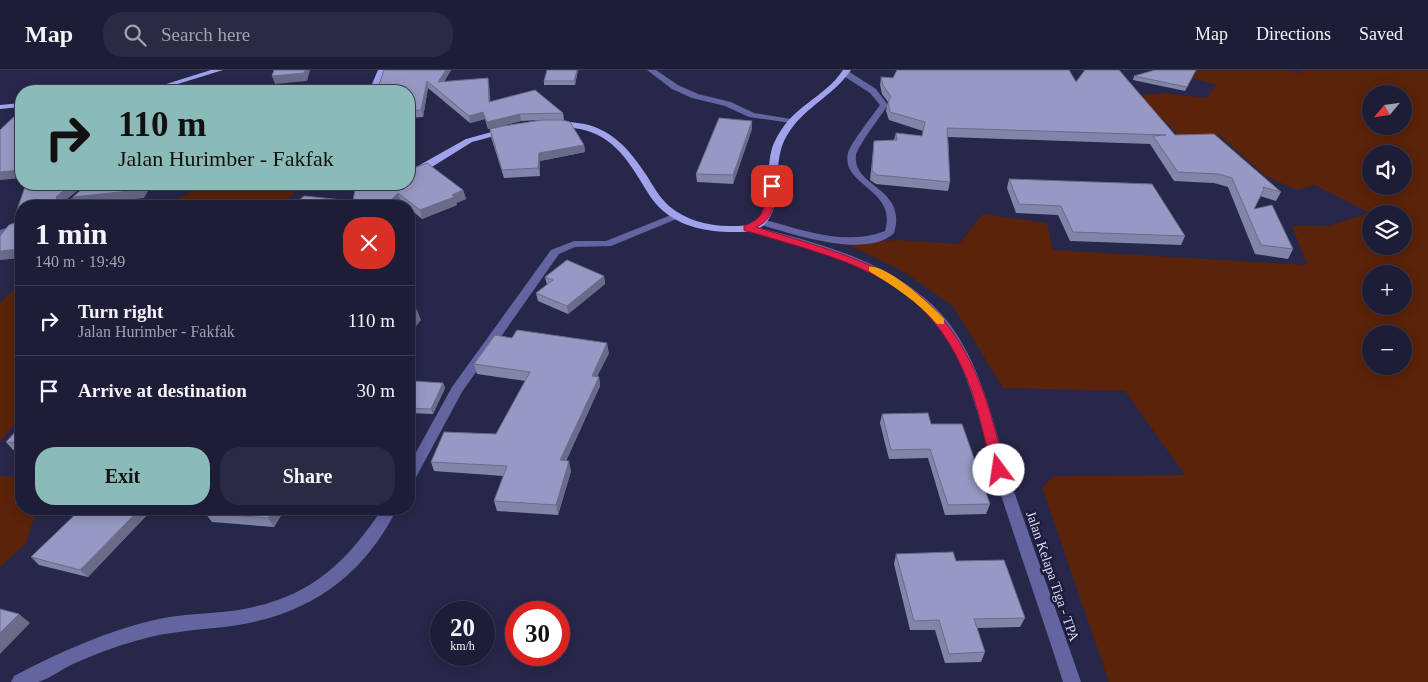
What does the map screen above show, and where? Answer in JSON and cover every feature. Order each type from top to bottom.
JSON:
[{"type":"main road","points":[[179,85],[219,70]]},
{"type":"main road","points":[[376,85],[382,70]]},
{"type":"main road","points":[[547,125],[583,126],[608,136],[637,169],[658,203],[676,216],[709,227],[747,228],[761,222],[768,211],[771,196],[773,160],[791,121],[846,72]]},
{"type":"main road","points":[[0,107],[15,106]]},
{"type":"main road","points":[[415,172],[428,167],[464,143],[482,136],[516,128]]},
{"type":"street","points":[[651,70],[674,87],[691,95],[725,103],[752,115],[791,121]]},
{"type":"street","points":[[761,222],[817,236],[850,241],[865,241],[889,233],[894,219],[892,210],[880,194],[855,171],[850,161],[852,153],[884,105],[874,91],[846,72]]},
{"type":"street","points":[[74,200],[87,190]]},
{"type":"street","points":[[415,466],[457,390],[555,252],[574,244],[595,245],[614,242],[676,216]]},
{"type":"street","points":[[0,233],[15,228]]},
{"type":"street","name":"Jalan Kelapa Tiga - TPA","points":[[747,228],[842,257],[880,273],[924,303],[949,333],[976,389],[999,470],[1072,682]]},
{"type":"street","points":[[20,682],[84,651],[130,634],[158,626],[234,617],[292,604],[308,597],[336,578],[386,515]]},
{"type":"shaded area","points":[[1166,70],[1285,70],[1298,73],[1304,70],[1428,70],[1428,682],[1109,682],[1042,487],[1054,476],[1185,475],[1125,391],[1003,388],[953,306],[901,270],[847,244],[897,240],[959,244],[983,214],[1047,223],[1053,250],[1307,265],[1292,226],[1327,226],[1362,215],[1362,255],[1412,255],[1412,205],[1362,205],[1362,209],[1315,185],[1296,190],[1266,176],[1219,135],[1179,135],[1154,111],[1117,98],[1163,93],[1207,98],[1216,85]]},
{"type":"shaded area","points":[[195,190],[297,190],[287,200],[174,200]]},
{"type":"shaded area","points":[[15,288],[15,423],[0,442],[0,303]]},
{"type":"shaded area","points":[[0,476],[15,477],[15,515],[35,515],[26,543],[0,567]]},
{"type":"building","points":[[274,70],[305,70],[304,73],[272,76]]},
{"type":"building","points":[[384,70],[446,70],[438,82],[488,78],[489,102],[535,90],[563,113],[520,114],[487,122],[483,112],[469,116],[427,81],[421,110],[415,110],[415,85],[379,85]]},
{"type":"building","points":[[547,70],[577,70],[574,81],[544,81]]},
{"type":"building","points":[[897,70],[1069,70],[1076,82],[1085,70],[1119,70],[1175,135],[1214,134],[1281,192],[1263,187],[1264,189],[1254,209],[1272,205],[1293,249],[1261,245],[1232,178],[1219,174],[1178,172],[1153,136],[1166,135],[947,128],[950,182],[877,175],[872,171],[874,141],[897,140],[896,133],[922,136],[925,122],[890,112],[888,102],[891,97],[883,85],[881,77],[893,78]]},
{"type":"building","points":[[1155,70],[1196,70],[1187,87],[1134,76]]},
{"type":"building","points":[[15,116],[15,171],[0,172],[0,130]]},
{"type":"building","points":[[719,118],[752,121],[733,175],[696,174]]},
{"type":"building","points":[[543,120],[570,122],[584,145],[539,153],[538,168],[502,170],[490,129]]},
{"type":"building","points":[[427,163],[463,190],[452,195],[454,197],[420,210],[415,206],[415,200],[407,200],[398,193],[391,200],[353,200],[355,190],[415,190],[415,168]]},
{"type":"building","points":[[1009,179],[1152,184],[1185,236],[1073,232],[1061,206],[1019,204]]},
{"type":"building","points":[[24,190],[65,190],[56,197],[57,200],[20,200]]},
{"type":"building","points":[[81,190],[139,190],[73,197]]},
{"type":"building","points":[[304,196],[343,200],[299,200]]},
{"type":"building","points":[[15,223],[15,250],[0,251],[0,236],[9,225]]},
{"type":"building","points":[[567,260],[604,276],[567,306],[536,293],[553,280],[545,277]]},
{"type":"building","points":[[517,330],[607,343],[592,376],[599,377],[560,460],[569,461],[556,505],[494,501],[507,466],[431,462],[444,432],[496,434],[530,372],[474,364],[495,335],[512,338]]},
{"type":"building","points":[[415,381],[443,383],[431,409],[415,408]]},
{"type":"building","points":[[928,413],[931,424],[962,424],[990,504],[948,505],[930,449],[891,450],[882,414]]},
{"type":"building","points":[[15,432],[15,443],[6,442]]},
{"type":"building","points":[[75,515],[134,515],[80,570],[31,557]]},
{"type":"building","points":[[230,515],[270,515],[268,518]]},
{"type":"building","points":[[953,552],[956,561],[1004,560],[1025,618],[974,619],[985,652],[949,654],[939,620],[914,621],[896,554]]},
{"type":"building","points":[[0,609],[19,614],[0,633]]},
{"type":"slow traffic","points":[[872,269],[924,303],[940,321]]},
{"type":"route","points":[[772,186],[768,211],[761,222],[747,228],[773,234],[842,257],[880,273],[924,303],[937,316],[949,333],[976,389],[999,470]]}]
